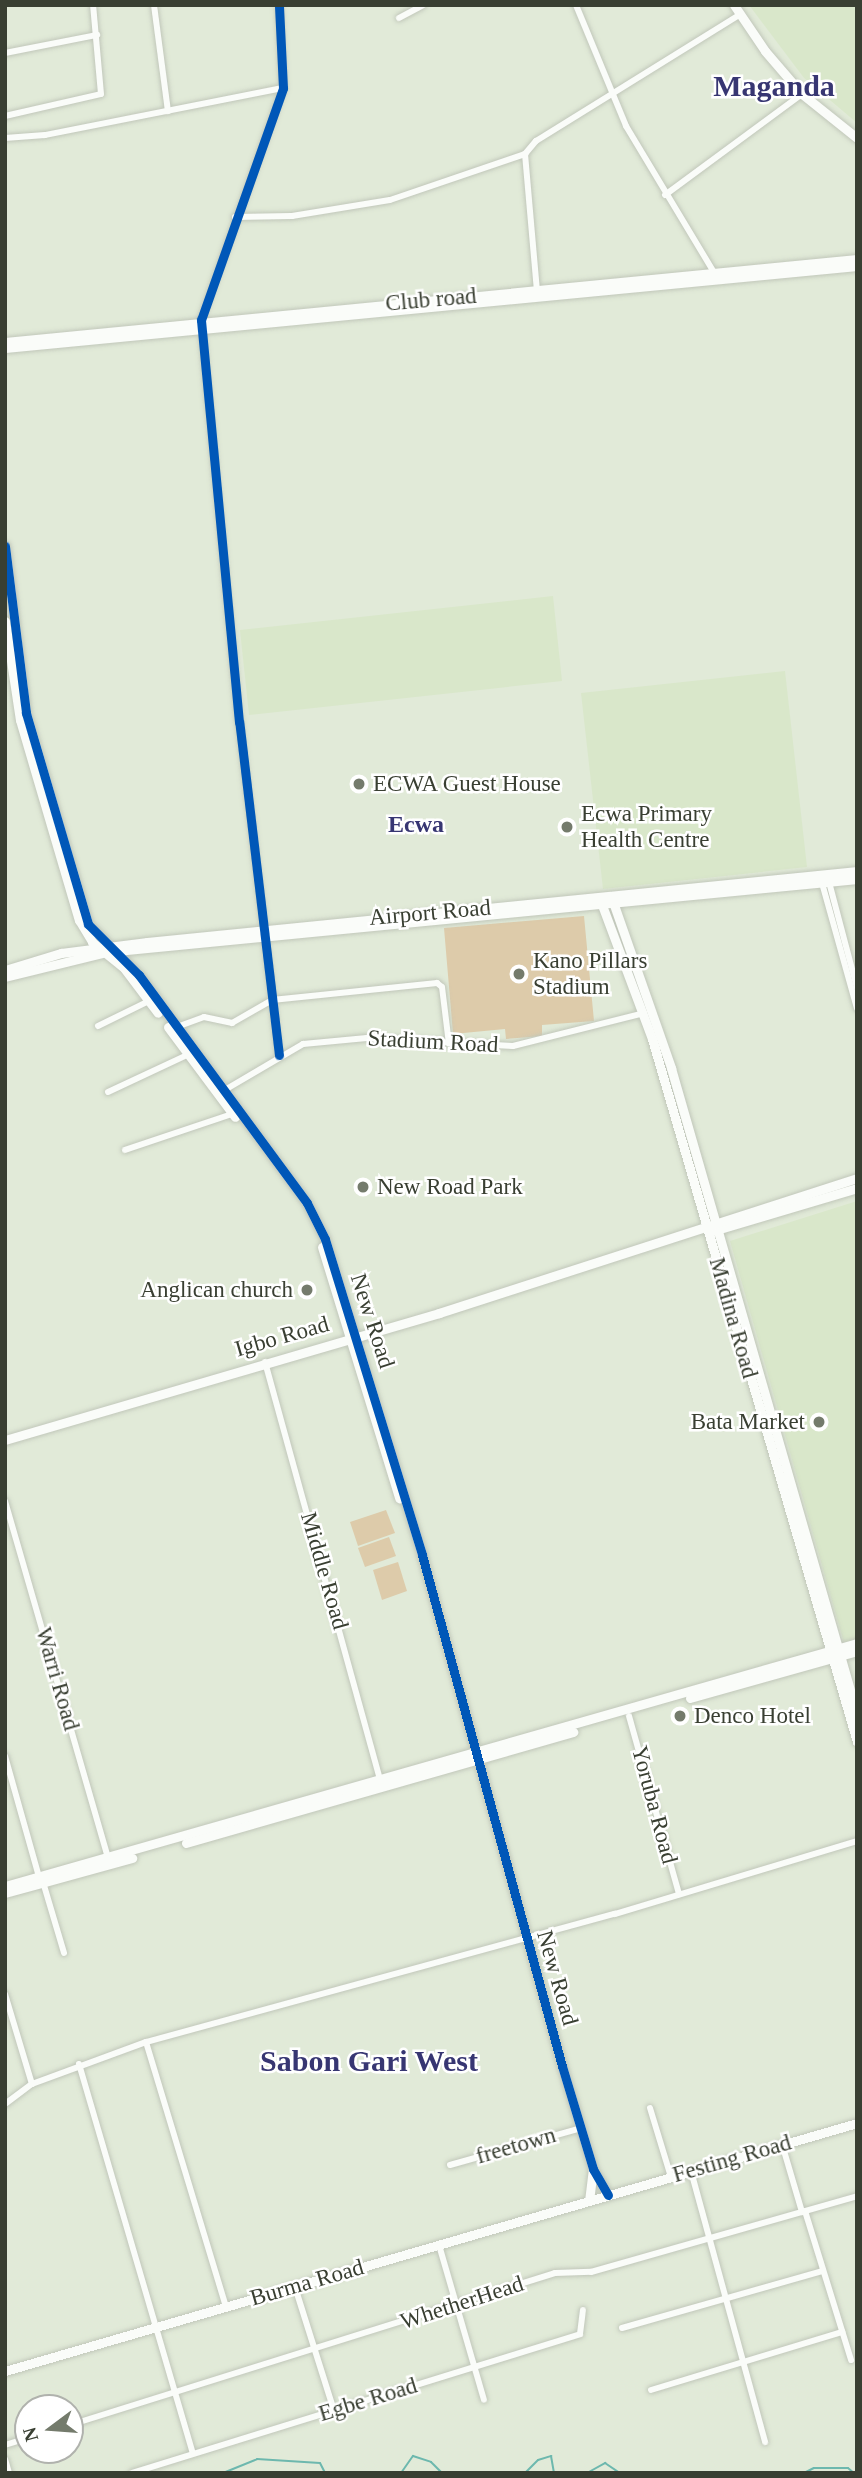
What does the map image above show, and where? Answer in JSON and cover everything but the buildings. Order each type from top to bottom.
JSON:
[{"type":"main road","points":[[734,5],[802,94],[857,138]]},
{"type":"main road","name":"Club road","points":[[5,342],[201,320],[542,293],[857,259]]},
{"type":"main road","points":[[5,348],[201,331],[542,293],[857,266]]},
{"type":"main road","points":[[5,546],[18,667],[40,772],[88,924],[106,950]]},
{"type":"main road","points":[[5,621],[14,692],[34,775],[79,920],[106,950]]},
{"type":"main road","name":"Airport Road","points":[[267,932],[603,906],[612,900],[857,871]]},
{"type":"main road","name":"Airport Road","points":[[5,970],[106,950],[267,932],[598,897],[612,900],[857,879]]},
{"type":"main road","name":"Madina Road","points":[[598,897],[648,1011]]},
{"type":"main road","name":"Madina Road","points":[[612,900],[712,1227],[835,1653],[857,1742]]},
{"type":"main road","name":"Airport Road","points":[[5,977],[106,950]]},
{"type":"main road","name":"New Road","points":[[106,950],[172,1029],[232,1114],[276,1165]]},
{"type":"main road","name":"New Road","points":[[106,950],[139,975],[187,1055],[213,1084],[223,1091],[313,1218],[353,1336],[593,2169],[608,2195]]},
{"type":"main road","name":"Igbo Road","points":[[712,1227],[857,1178]]},
{"type":"main road","name":"Igbo Road","points":[[5,1440],[690,1233],[857,1188]]},
{"type":"main road","points":[[5,1886],[41,1880],[476,1760],[835,1653],[857,1643]]},
{"type":"main road","points":[[5,1893],[108,1858],[207,1834],[380,1782],[476,1760],[835,1653],[857,1651]]},
{"type":"main road","name":"Madina Road","points":[[835,1653],[857,1714]]},
{"type":"main road","name":"Festing Road","points":[[608,2195],[857,2123]]},
{"type":"main road","name":"New Road","points":[[589,2201],[593,2169]]},
{"type":"main road","name":"Burma Road","points":[[5,2371],[608,2195]]},
{"type":"street","points":[[5,116],[101,93],[93,5]]},
{"type":"street","points":[[153,5],[168,111]]},
{"type":"street","points":[[279,5],[283,88],[234,217],[201,320],[239,722],[260,908],[267,932],[279,1055]]},
{"type":"street","points":[[399,18],[423,5]]},
{"type":"street","points":[[576,5],[615,92],[626,126],[665,195],[715,274]]},
{"type":"street","points":[[234,217],[292,216],[390,200],[524,154],[536,141],[739,15]]},
{"type":"street","points":[[5,53],[97,35]]},
{"type":"street","points":[[5,138],[45,135],[283,88]]},
{"type":"street","points":[[665,195],[802,94]]},
{"type":"street","points":[[524,154],[542,293]]},
{"type":"street","points":[[826,882],[857,988]]},
{"type":"street","points":[[826,882],[857,1008]]},
{"type":"street","points":[[172,1029],[204,1017],[232,1023],[272,1000],[438,983],[442,987],[449,1044]]},
{"type":"street","points":[[98,1026],[149,1001]]},
{"type":"street","name":"Stadium Road","points":[[223,1091],[279,1055],[303,1044],[356,1039],[449,1044],[528,1044],[648,1011]]},
{"type":"street","points":[[108,1092],[187,1055]]},
{"type":"street","points":[[125,1150],[232,1114]]},
{"type":"street","name":"Middle Road","points":[[265,1362],[380,1782]]},
{"type":"street","name":"Warri Road","points":[[5,1501],[108,1858]]},
{"type":"street","name":"Yoruba Road","points":[[629,1716],[679,1894]]},
{"type":"street","points":[[5,1756],[64,1953]]},
{"type":"street","points":[[5,2104],[32,2084],[79,2064],[146,2042],[525,1938],[857,1841]]},
{"type":"street","points":[[5,1994],[32,2084]]},
{"type":"street","points":[[146,2042],[226,2307]]},
{"type":"street","points":[[79,2064],[154,2328],[193,2453]]},
{"type":"street","points":[[650,2108],[671,2177]]},
{"type":"street","name":"freetown","points":[[450,2165],[582,2128]]},
{"type":"street","points":[[782,2144],[851,2360]]},
{"type":"street","points":[[691,2171],[746,2361],[765,2442]]},
{"type":"street","name":"WhetherHead","points":[[84,2421],[555,2273],[592,2272],[857,2196]]},
{"type":"street","points":[[439,2245],[484,2400]]},
{"type":"street","points":[[622,2328],[822,2271]]},
{"type":"street","points":[[295,2287],[334,2411]]},
{"type":"street","name":"Egbe Road","points":[[132,2473],[580,2334],[583,2310]]},
{"type":"street","points":[[651,2390],[842,2332]]},
{"type":"street","points":[[5,2459],[9,2473]]},
{"type":"shaded area","points":[[749,5],[857,5],[857,123],[804,78]]},
{"type":"shaded area","points":[[553,596],[562,681],[249,715],[240,630]]},
{"type":"shaded area","points":[[785,671],[807,867],[603,889],[581,693]]},
{"type":"shaded area","name":"Kano Pillars Stadium","points":[[584,916],[594,1021],[542,1025],[542,1036],[506,1039],[505,1029],[453,1034],[444,928]]},
{"type":"shaded area","name":"Bata Market","points":[[857,1201],[857,1639],[844,1643],[730,1241]]},
{"type":"shaded area","points":[[386,1510],[395,1533],[358,1546],[350,1522]]},
{"type":"shaded area","points":[[389,1537],[396,1556],[365,1567],[358,1548]]},
{"type":"shaded area","points":[[398,1562],[407,1591],[382,1600],[373,1570]]},
{"type":"waterway","points":[[401,2473],[413,2456],[431,2462],[442,2473]]},
{"type":"waterway","points":[[525,2473],[538,2460],[551,2456],[554,2473]]},
{"type":"waterway","points":[[223,2473],[257,2459],[320,2463],[325,2473]]},
{"type":"waterway","points":[[587,2473],[605,2463],[620,2473]]},
{"type":"waterway","points":[[804,2473],[814,2468],[848,2468],[854,2473]]},
{"type":"cycle path","points":[[279,5],[283,88],[201,320],[239,722],[279,1055]]},
{"type":"cycle path","points":[[5,546],[26,713],[88,924],[139,975],[307,1203],[325,1239],[422,1555],[562,2066],[593,2169],[608,2195]]},
{"type":"place","name":"ECWA Guest House","points":[[359,784]]},
{"type":"place","name":"Ecwa Primary Health Centre","points":[[567,827]]},
{"type":"place","name":"Kano Pillars Stadium","points":[[519,974]]},
{"type":"place","name":"New Road Park","points":[[363,1187]]},
{"type":"place","name":"Anglican church","points":[[307,1290]]},
{"type":"place","name":"Bata Market","points":[[819,1422]]},
{"type":"place","name":"Denco Hotel","points":[[680,1716]]},
{"type":"district","name":"Maganda","points":[[774,86]]},
{"type":"district","name":"Ecwa","points":[[416,825]]},
{"type":"district","name":"Sabon Gari West","points":[[369,2061]]}]
